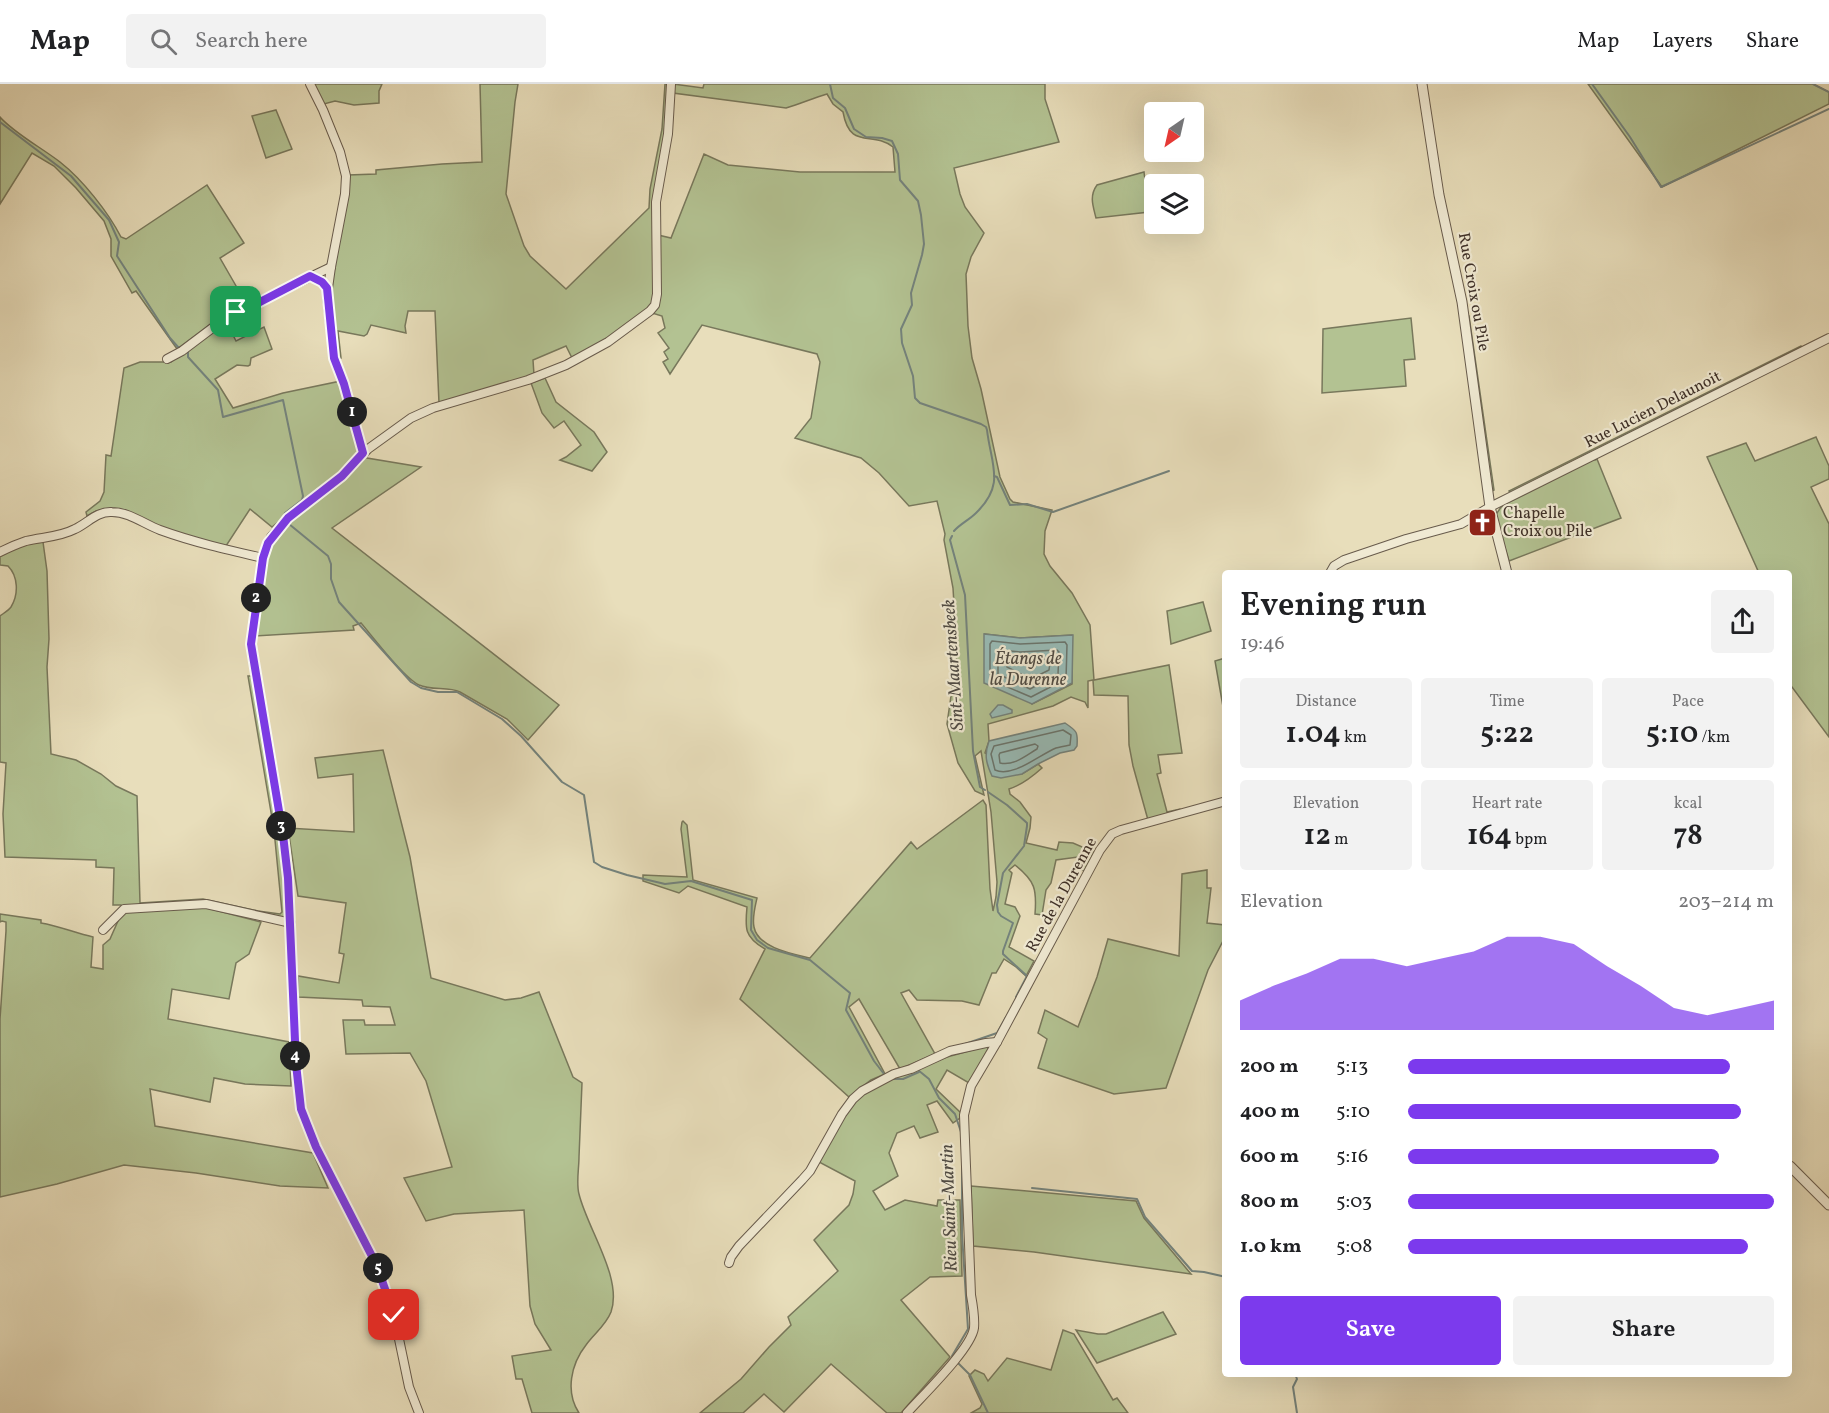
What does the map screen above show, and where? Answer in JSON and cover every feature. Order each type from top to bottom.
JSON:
[{"type":"street","points":[[309,84],[328,120],[346,176],[345,194],[327,288],[334,358],[344,384],[363,453]]},
{"type":"street","points":[[419,1413],[409,1387],[387,1290],[316,1147],[301,1109],[296,1064],[288,878],[251,644],[263,558],[272,537],[288,518],[342,476],[363,453],[411,418],[426,410],[528,380],[574,362],[608,342],[651,311],[657,294],[656,202],[668,134],[671,84]]},
{"type":"street","name":"Rue Croix ou Pile","points":[[1422,84],[1439,195],[1460,292],[1490,507],[1506,570]]},
{"type":"street","points":[[167,359],[182,351],[227,317],[331,267]]},
{"type":"street","points":[[310,276],[322,282],[327,288]]},
{"type":"street","name":"Rue Lucien Delaunoit","points":[[1490,507],[1829,338]]},
{"type":"street","points":[[1332,570],[1344,560],[1406,539],[1461,524],[1490,507]]},
{"type":"street","points":[[0,552],[27,541],[67,533],[97,515],[121,512],[157,529],[206,546],[263,558]]},
{"type":"street","name":"Rue de la Durenne","points":[[907,1413],[956,1358],[974,1328],[964,1115],[971,1086],[1100,850],[1112,834],[1222,802]]},
{"type":"street","points":[[103,930],[124,909],[187,904],[217,906],[248,915],[291,923]]},
{"type":"street","points":[[729,1263],[739,1246],[810,1171],[853,1099],[870,1086],[894,1074],[911,1069],[950,1051],[997,1042]]},
{"type":"street","points":[[1792,1169],[1829,1205]]},
{"type":"green space","points":[[312,84],[382,84],[379,91],[379,103],[354,105],[335,101],[324,104]]},
{"type":"green space","points":[[480,84],[518,84],[506,194],[524,246],[530,256],[566,289],[649,208],[650,189],[662,129],[665,84],[669,84],[665,134],[657,175],[655,296],[651,306],[620,332],[573,360],[566,346],[533,360],[534,375],[439,403],[435,311],[408,311],[406,333],[371,325],[364,336],[338,331],[341,358],[337,358],[332,331],[330,279],[348,175],[376,174],[376,170],[482,162]]},
{"type":"green space","points":[[673,84],[703,88],[704,84],[1045,84],[1045,99],[1059,142],[954,168],[965,207],[984,233],[971,257],[966,274],[972,358],[1000,477],[1010,499],[1013,502],[1052,510],[1045,531],[1044,554],[1050,566],[1072,593],[1090,625],[1094,680],[1169,665],[1182,753],[1158,755],[1161,773],[1157,774],[1167,812],[1180,809],[1181,811],[1148,820],[1129,745],[1128,696],[1094,695],[1093,680],[1088,681],[1088,708],[1085,702],[1071,697],[1053,706],[988,724],[989,741],[985,753],[1022,774],[1038,764],[1042,768],[1027,780],[1009,789],[1010,794],[1020,802],[1031,817],[1026,843],[1057,850],[1059,842],[1073,843],[1094,852],[1084,871],[1080,869],[1083,860],[1078,857],[1056,860],[1051,883],[1046,890],[1042,915],[1035,914],[1036,898],[1031,881],[1015,865],[1009,870],[1012,873],[1005,904],[1015,907],[1020,916],[1009,947],[1034,961],[1026,976],[1004,959],[996,973],[992,973],[979,1005],[962,1001],[917,1000],[909,990],[901,993],[935,1054],[900,1069],[859,999],[849,1007],[885,1074],[871,1080],[849,1097],[740,999],[765,949],[753,940],[747,931],[747,907],[688,886],[679,893],[643,881],[643,875],[687,877],[681,829],[683,821],[687,825],[693,880],[757,898],[753,924],[762,940],[777,949],[810,958],[911,842],[917,849],[983,800],[986,805],[993,911],[997,882],[991,812],[981,751],[975,756],[984,795],[975,791],[958,763],[947,724],[957,654],[953,588],[944,540],[945,534],[937,501],[909,506],[879,473],[861,458],[795,438],[811,418],[820,362],[817,354],[702,325],[670,374],[663,362],[668,359],[664,352],[669,348],[658,333],[665,328],[662,316],[652,313],[658,235],[671,238],[704,154],[728,165],[800,172],[895,172],[893,147],[885,142],[856,136],[851,132],[843,112],[833,104],[827,94],[786,108],[673,93]],"holes":[[[985,634],[1020,638],[1072,635],[1072,684],[1032,704]]]},
{"type":"green space","points":[[1588,84],[1813,84],[1829,92],[1829,104],[1662,187]]},
{"type":"green space","points":[[276,110],[292,149],[266,158],[252,116]]},
{"type":"green space","points":[[0,117],[20,135],[60,162],[77,178],[102,207],[121,237],[126,239],[207,185],[244,243],[220,258],[247,305],[224,314],[177,349],[136,291],[132,293],[111,256],[111,239],[104,221],[54,166],[32,153],[0,204]]},
{"type":"green space","points":[[1144,172],[1144,213],[1096,218],[1092,197],[1097,185]]},
{"type":"green space","points":[[1467,316],[1469,316],[1494,490],[1492,491]]},
{"type":"green space","points":[[1411,318],[1415,359],[1404,360],[1406,386],[1322,393],[1323,329]]},
{"type":"green space","points":[[219,324],[224,332],[230,329],[236,341],[264,327],[272,349],[251,358],[250,365],[237,365],[215,379],[233,408],[283,393],[341,381],[358,446],[354,460],[272,527],[250,509],[226,546],[149,524],[111,509],[96,511],[87,516],[86,512],[100,501],[104,492],[106,455],[111,456],[124,368],[140,362],[171,362]]},
{"type":"green space","points":[[1801,346],[1802,348],[1511,494],[1509,491]]},
{"type":"green space","points":[[545,378],[556,402],[594,432],[607,452],[592,471],[560,460],[581,445],[564,421],[554,428],[542,413],[531,383]]},
{"type":"green space","points":[[1816,437],[1829,466],[1829,479],[1811,487],[1829,524],[1829,737],[1792,687],[1792,570],[1758,570],[1707,457],[1746,443],[1755,461]]},
{"type":"green space","points":[[365,455],[367,458],[421,467],[332,528],[559,705],[528,740],[507,719],[460,692],[424,687],[412,681],[361,623],[353,626],[354,630],[255,636],[265,566],[281,528]]},
{"type":"green space","points":[[1594,458],[1597,459],[1621,518],[1509,561],[1495,516],[1505,505],[1504,503]]},
{"type":"green space","points":[[43,542],[47,571],[49,639],[47,667],[51,754],[76,760],[101,774],[116,786],[137,796],[140,903],[203,899],[258,911],[280,914],[282,912],[274,830],[248,676],[252,676],[281,855],[286,915],[282,919],[221,905],[122,907],[113,905],[114,868],[96,867],[96,860],[5,857],[3,814],[6,763],[0,762],[0,616],[14,602],[16,585],[14,575],[8,566],[0,565],[0,555],[19,545]]},
{"type":"green space","points":[[1203,602],[1211,631],[1171,644],[1167,611]]},
{"type":"green space","points":[[1222,659],[1222,701],[1215,661]]},
{"type":"green space","points":[[383,750],[410,857],[431,978],[505,1000],[539,992],[573,1077],[582,1083],[578,1190],[608,1269],[613,1299],[609,1317],[589,1341],[574,1369],[572,1396],[579,1413],[532,1413],[522,1379],[516,1379],[512,1356],[551,1350],[535,1324],[530,1306],[524,1210],[454,1214],[426,1221],[404,1178],[452,1167],[426,1081],[410,1053],[346,1054],[343,1020],[364,1020],[365,1025],[395,1025],[390,1007],[363,1006],[362,1000],[298,997],[298,976],[339,983],[344,954],[339,953],[346,903],[298,896],[288,828],[354,832],[353,774],[318,778],[315,758]]},
{"type":"green space","points":[[1207,870],[1207,888],[1211,888],[1207,923],[1222,925],[1222,943],[1208,970],[1166,1088],[1114,1094],[1038,1068],[1047,1039],[1038,1033],[1045,1010],[1078,1027],[1097,977],[1108,939],[1179,956],[1182,874]]},
{"type":"green space","points":[[185,907],[207,908],[261,922],[249,954],[236,963],[229,999],[172,989],[168,1019],[289,1042],[291,1086],[245,1084],[214,1078],[210,1102],[150,1089],[155,1126],[313,1153],[328,1188],[280,1186],[124,1165],[0,1197],[0,1019],[6,922],[0,922],[0,914],[41,920],[41,923],[93,937],[91,967],[103,969],[103,945],[110,939],[122,912]]},
{"type":"green space","points":[[987,1046],[988,1049],[969,1083],[947,1070],[936,1089],[961,1113],[960,1118],[953,1123],[937,1101],[927,1105],[938,1132],[920,1138],[914,1126],[897,1133],[889,1153],[898,1176],[873,1191],[885,1210],[905,1200],[937,1206],[938,1200],[960,1200],[962,1276],[930,1277],[901,1300],[950,1357],[901,1413],[887,1413],[831,1364],[784,1412],[764,1394],[743,1413],[700,1413],[741,1379],[791,1325],[788,1317],[838,1271],[814,1240],[849,1205],[855,1181],[819,1162],[854,1101],[871,1087],[947,1057]]},
{"type":"green space","points":[[971,1186],[1136,1201],[1144,1218],[1191,1274],[1034,1252],[973,1246]]},
{"type":"green space","points":[[1163,1312],[1176,1334],[1097,1363],[1076,1330],[1106,1334]]},
{"type":"green space","points":[[1063,1330],[1074,1334],[1113,1400],[1117,1398],[1128,1413],[971,1413],[980,1408],[982,1404],[969,1376],[975,1370],[984,1374],[988,1381],[1007,1358],[1051,1370]]},
{"type":"water","name":"Étangs de la Durenne","points":[[984,634],[1020,638],[1073,635],[1072,683],[1032,704],[984,683]]},
{"type":"water","points":[[998,705],[1012,710],[1012,713],[992,718],[990,714]]},
{"type":"water","name":"Étangs de la Durenne","points":[[1065,723],[1077,735],[1077,746],[1074,750],[1060,753],[1022,774],[1001,778],[992,776],[986,759],[989,741]]},
{"type":"waterway","points":[[830,84],[833,98],[845,108],[854,129],[866,137],[892,141],[898,154],[900,180],[918,201],[924,244],[911,293],[912,305],[901,329],[902,343],[913,376],[915,398],[920,403],[981,424],[987,430],[994,474],[991,493],[976,513],[954,531]]},
{"type":"waterway","points":[[1592,84],[1630,137],[1661,187],[1829,109]]},
{"type":"waterway","points":[[1813,84],[1829,92]]},
{"type":"waterway","points":[[0,122],[71,176],[109,220],[119,242],[117,256],[170,338],[178,347],[183,347]]},
{"type":"waterway","points":[[188,351],[188,357],[218,390],[223,417],[283,400],[303,496],[302,500],[285,513],[284,517]]},
{"type":"waterway","points":[[994,476],[997,477],[1010,505],[1027,504],[1053,512],[1169,471]]},
{"type":"waterway","points":[[289,524],[328,556],[331,564],[331,579],[339,602],[411,682],[421,688],[438,692],[457,692],[502,719],[521,736],[562,782],[584,795],[594,862],[627,875],[665,884],[691,881],[752,900],[751,930],[757,940],[768,948],[810,960],[850,993],[846,1010],[874,1061],[884,1074]]},
{"type":"waterway","name":"Sint-Maartensbeek","points":[[952,536],[950,540],[965,595],[973,751],[980,787],[985,790]]},
{"type":"waterway","points":[[988,792],[1027,823],[1024,846],[1003,873],[997,905],[1001,916],[1013,923],[1003,954],[1027,976],[1016,997]]},
{"type":"waterway","name":"Rieu Saint-Martin","points":[[965,1044],[997,1033],[1006,1017]]},
{"type":"waterway","name":"Rieu Saint-Martin","points":[[918,1070],[929,1079],[939,1098],[955,1114],[961,1132]]},
{"type":"waterway","points":[[890,1079],[903,1079],[919,1072]]},
{"type":"waterway","name":"Rieu Saint-Martin","points":[[952,1356],[968,1329],[962,1234],[962,1165]]},
{"type":"waterway","points":[[1032,1188],[1137,1199],[1145,1217],[1192,1271],[1222,1276]]},
{"type":"waterway","name":"Rieu Saint-Martin","points":[[957,1362],[970,1375],[988,1413]]},
{"type":"waterway","points":[[1296,1377],[1293,1387],[1297,1413]]},
{"type":"place","name":"Chapelle Croix ou Pile","points":[[1482,523]]},
{"type":"route","points":[[236,312],[310,276],[322,282],[327,288],[334,358],[344,384],[363,453],[342,476],[288,518],[268,543],[256,598],[251,644],[288,878],[296,1064],[301,1109],[316,1147],[377,1266],[394,1315]]}]
